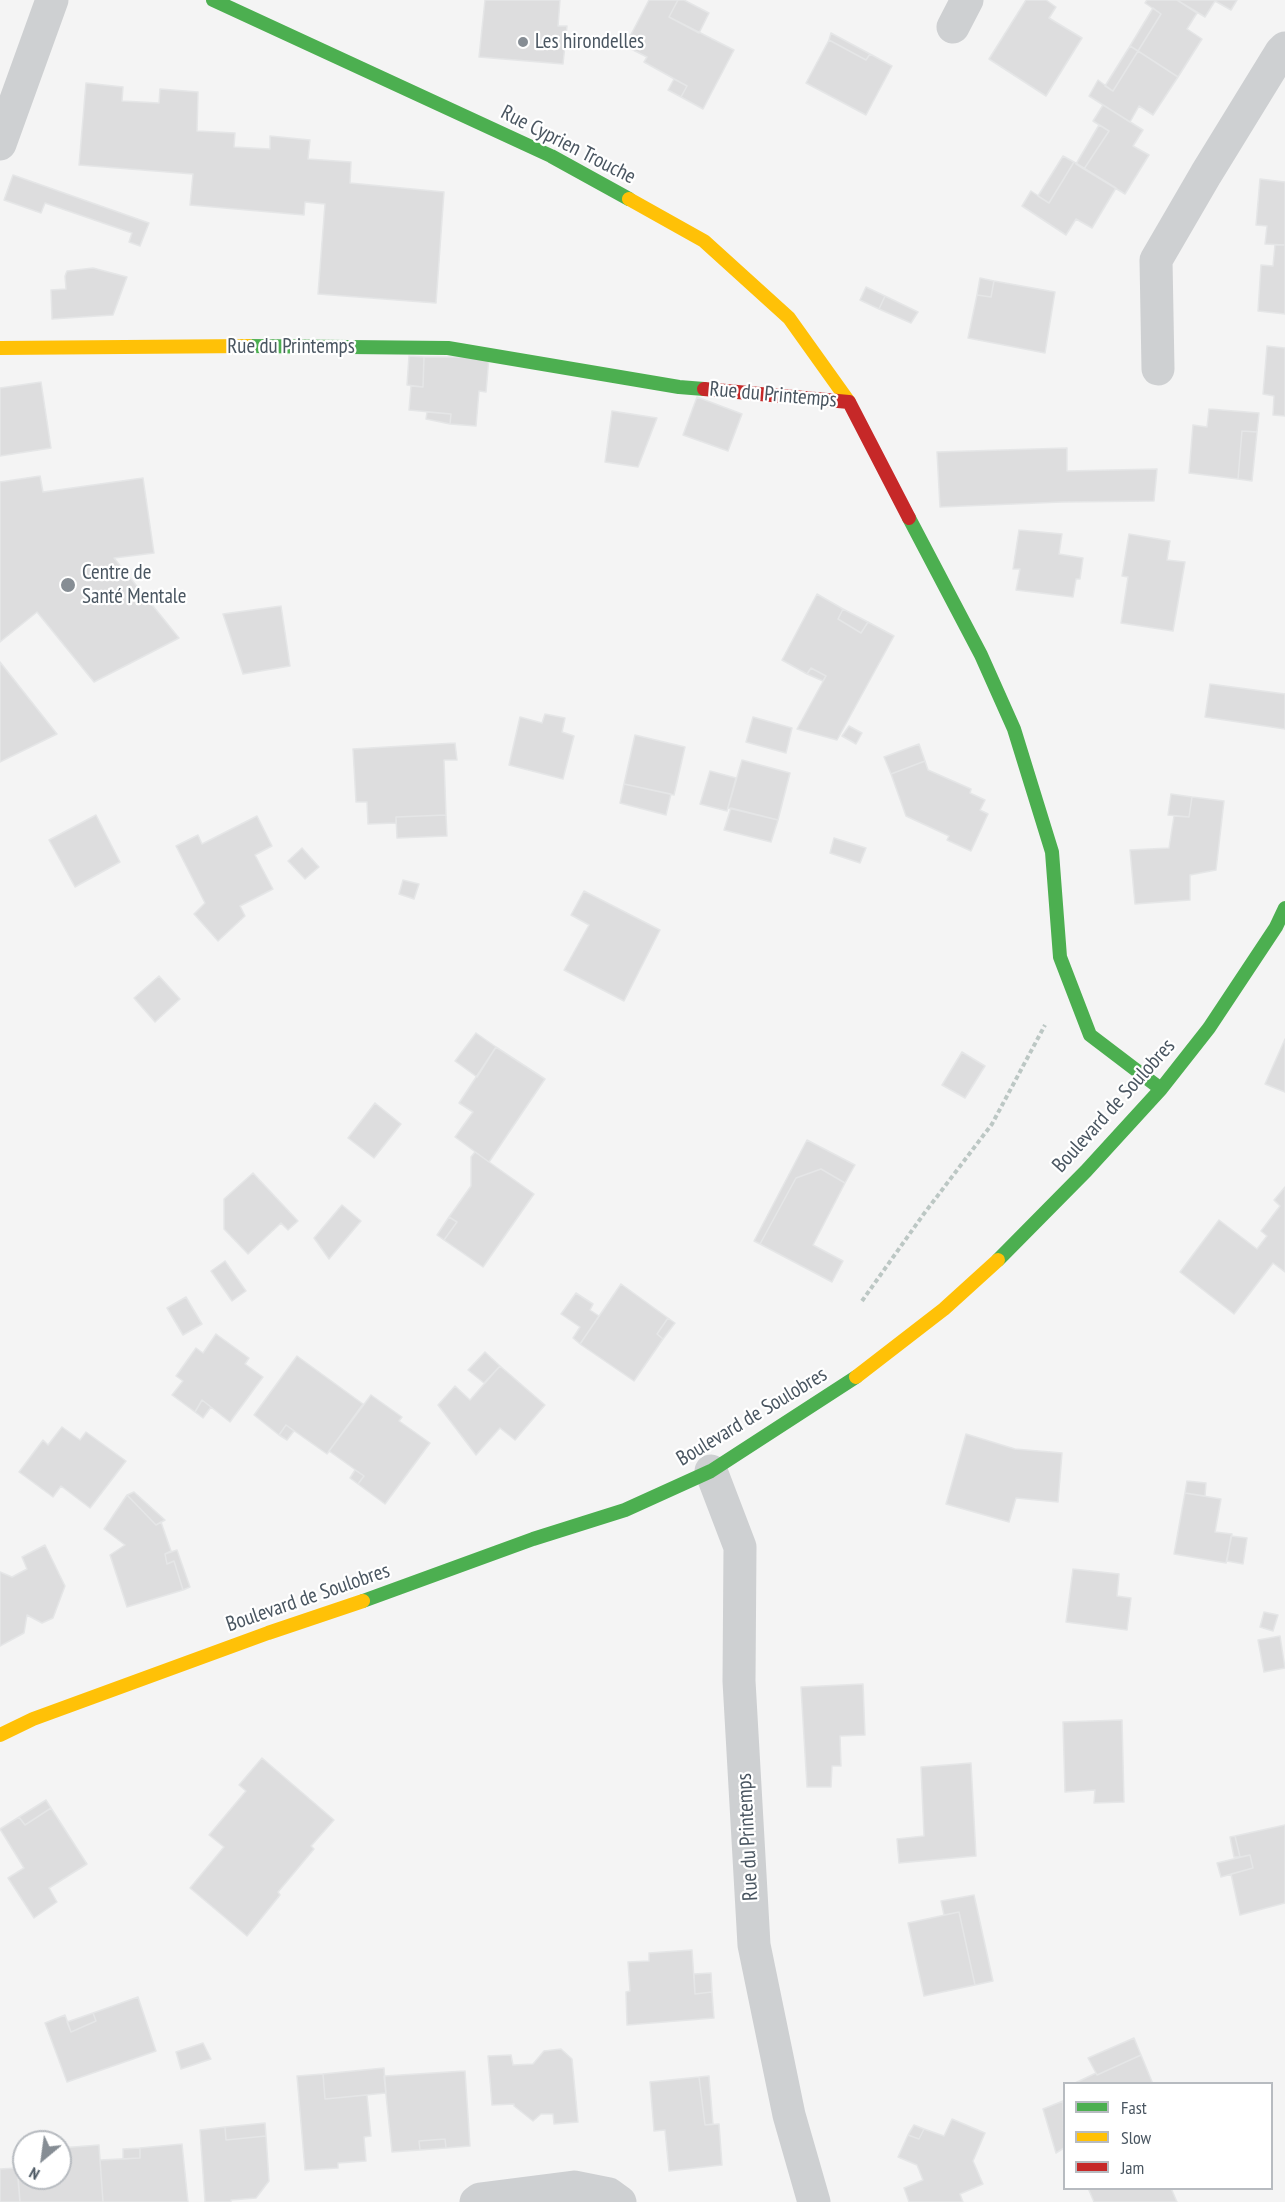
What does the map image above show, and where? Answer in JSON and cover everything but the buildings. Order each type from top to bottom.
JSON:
[{"type":"street","points":[[0,144],[52,0]]},
{"type":"street","name":"Rue Cyprien Trouche","points":[[213,0],[551,156],[704,241],[789,318],[849,402]]},
{"type":"street","points":[[1158,369],[1156,260],[1218,154],[1285,48]]},
{"type":"street","name":"Rue du Printemps","points":[[0,348],[272,346],[448,348],[680,387],[849,402],[981,655],[1014,729],[1052,852],[1060,957],[1090,1035],[1161,1089]]},
{"type":"street","name":"Boulevard de Soulobres","points":[[0,1735],[33,1719],[257,1637],[533,1539],[625,1510],[711,1471],[847,1384],[983,1276],[1086,1171],[1161,1089],[1209,1028],[1276,927],[1285,908]]},
{"type":"street","name":"Rue du Printemps","points":[[711,1471],[740,1546],[739,1681],[754,1944],[789,2115],[814,2202]]},
{"type":"street","points":[[476,2202],[480,2199],[574,2187],[609,2194],[620,2202]]},
{"type":"path","points":[[862,1301],[992,1124],[1068,982]]},
{"type":"traffic: fast","points":[[213,0],[551,156],[629,199]]},
{"type":"traffic: fast","points":[[249,346],[448,348],[679,387],[704,389]]},
{"type":"traffic: fast","points":[[909,518],[981,655],[1014,729],[1052,852],[1060,957],[1090,1035],[1161,1089]]},
{"type":"traffic: fast","points":[[998,1260],[1086,1171],[1161,1089],[1209,1028],[1276,927],[1285,908]]},
{"type":"traffic: fast","points":[[363,1601],[533,1539],[625,1510],[711,1471],[856,1377]]},
{"type":"traffic: slow","points":[[629,199],[704,241],[789,318],[849,402]]},
{"type":"traffic: slow","points":[[0,348],[249,346]]},
{"type":"traffic: slow","points":[[856,1377],[944,1309],[998,1260]]},
{"type":"traffic: slow","points":[[0,1735],[33,1719],[268,1633],[363,1601]]},
{"type":"traffic: jam","points":[[704,389],[849,402],[909,518]]},
{"type":"place","name":"Les hirondelles","points":[[523,42]]},
{"type":"place","name":"Centre de Santé Mentale","points":[[68,585]]}]
